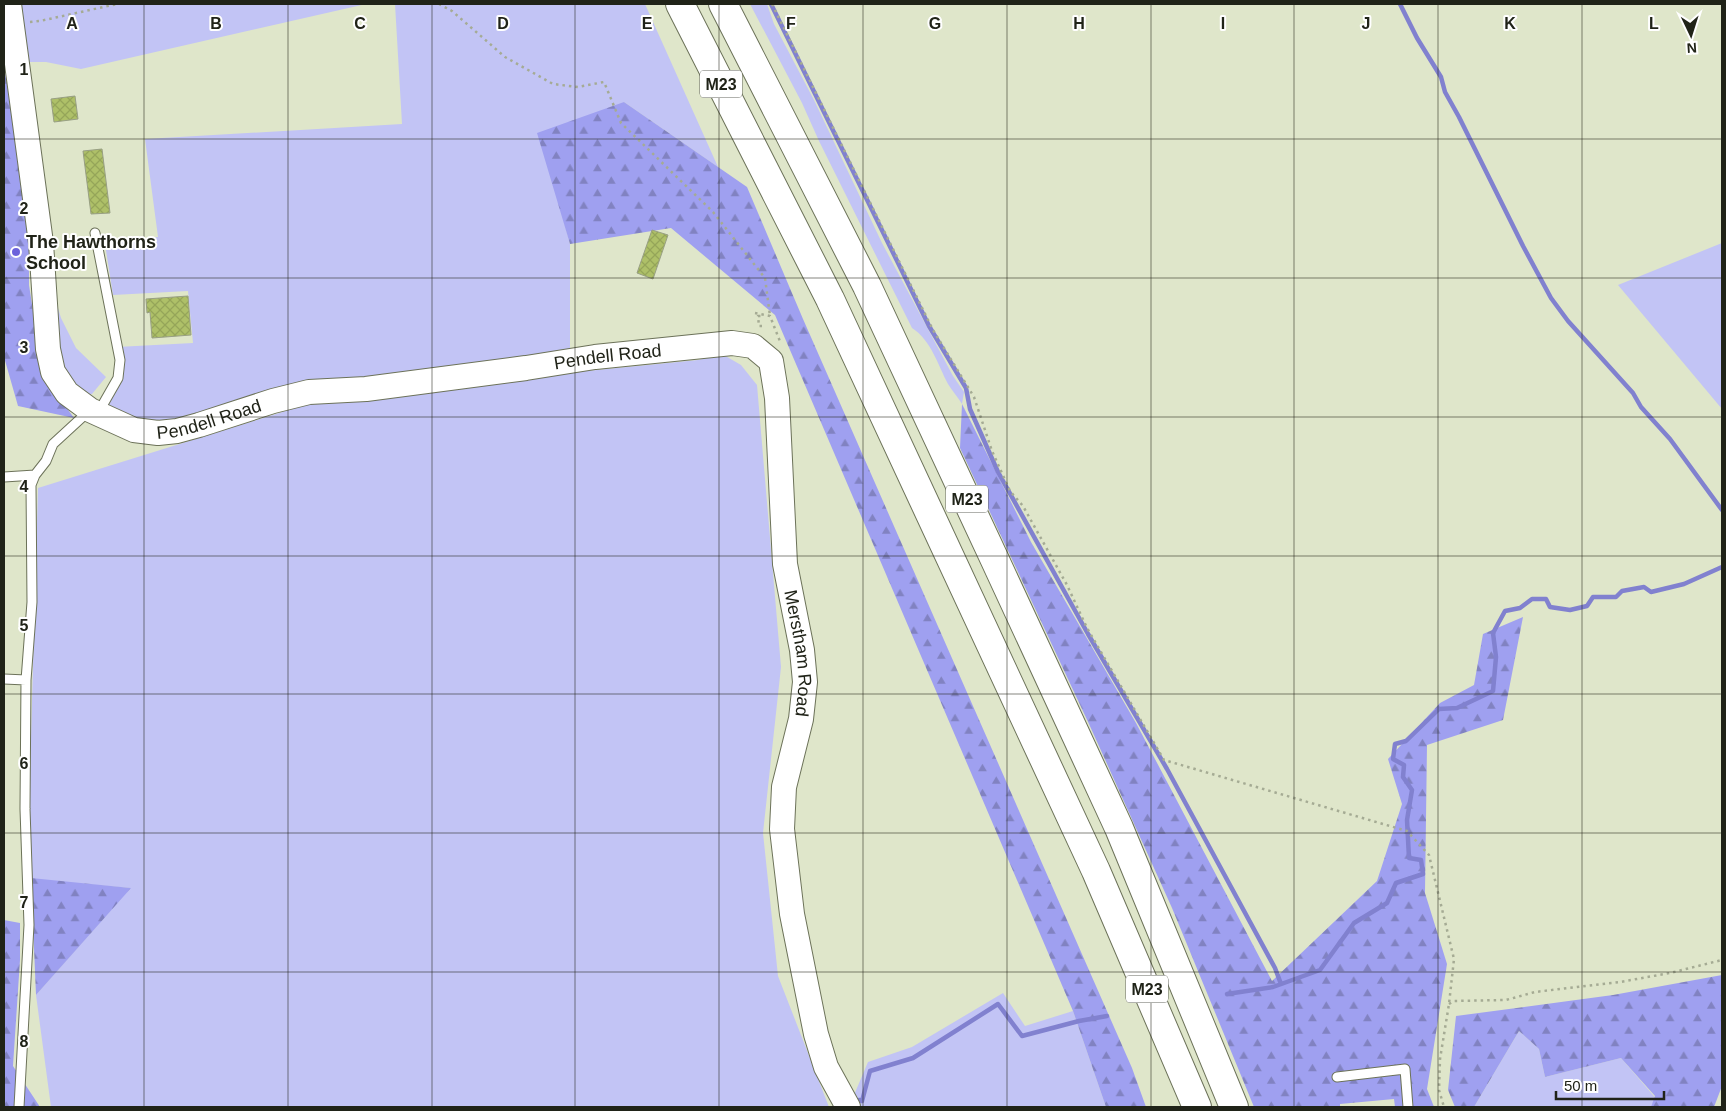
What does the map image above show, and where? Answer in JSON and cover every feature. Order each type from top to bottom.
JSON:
[{"type":"highway","name":"M23","points":[[680,4],[830,299],[1096,871],[1197,1107]]},
{"type":"highway","name":"M23","points":[[723,4],[863,278],[994,558],[1119,828],[1234,1107]]},
{"type":"street","name":"Pendell Road","points":[[8,4],[41,244],[48,349],[53,372],[67,393],[94,412],[134,430],[158,433],[177,431],[273,401],[309,392],[375,388],[595,357],[732,343],[758,336]]},
{"type":"street","name":"Merstham Road","points":[[758,336],[772,361],[777,398],[785,564],[802,650],[805,682],[801,719],[784,787],[782,829],[792,914],[816,1034],[826,1067],[848,1107]]},
{"type":"lane","points":[[19,1107],[28,925],[25,809],[26,680],[32,602],[31,485],[35,475],[46,461],[53,444],[94,412],[118,378],[120,360],[95,233]]},
{"type":"lane","points":[[4,477],[35,475]]},
{"type":"lane","points":[[4,679],[26,680]]},
{"type":"lane","points":[[1337,1077],[1404,1068],[1408,1107]]},
{"type":"path","points":[[40,21],[117,4]]},
{"type":"path","points":[[439,4],[452,11],[505,58],[553,84],[578,88],[604,82],[621,123],[713,212],[765,278],[769,316],[784,351]]},
{"type":"path","points":[[772,4],[933,330],[974,397],[992,451],[1010,491],[1023,506],[1068,585],[1087,628],[1164,760],[1408,832],[1429,855],[1454,960],[1440,1059],[1439,1090],[1444,1107]]},
{"type":"path","points":[[755,313],[769,316]]},
{"type":"path","points":[[758,336],[758,316],[769,316]]},
{"type":"path","points":[[1449,1004],[1454,1001],[1506,1000],[1535,992],[1620,982],[1670,973],[1722,960]]},
{"type":"shaded area","points":[[19,4],[366,4],[81,69],[46,62],[18,62]]},
{"type":"shaded area","points":[[395,4],[645,4],[718,167],[624,102],[564,222],[570,244],[570,353],[165,426],[131,423],[101,407],[118,378],[117,347],[193,343],[188,291],[113,295],[105,244],[158,237],[145,139],[402,124]]},
{"type":"shaded area","points":[[750,4],[767,4],[774,24],[814,100],[882,243],[953,376],[964,392],[962,404],[948,384],[929,346],[919,333],[912,328],[802,103]]},
{"type":"shaded area","points":[[1722,243],[1722,409],[1618,285]]},
{"type":"shaded area","points":[[50,282],[61,318],[76,348],[106,377],[92,394],[83,395],[64,373],[53,339]]},
{"type":"shaded area","points":[[722,354],[741,365],[757,385],[781,667],[763,833],[778,976],[829,1107],[51,1107],[36,995],[130,888],[27,879],[38,488],[334,396],[698,360]]},
{"type":"shaded area","points":[[1003,993],[1025,1026],[1073,1011],[1106,1107],[860,1107],[854,1095],[868,1062],[912,1047]]},
{"type":"shaded area","points":[[1519,1031],[1539,1049],[1545,1077],[1621,1058],[1659,1102],[1655,1107],[1474,1107]]},
{"type":"green space","name":"The Hawthorns School","points":[[4,66],[29,218],[29,285],[43,375],[74,418],[18,406],[4,357]]},
{"type":"green space","points":[[624,102],[747,187],[803,319],[1132,1068],[1146,1107],[1106,1107],[1073,1011],[775,315],[671,228],[570,244],[537,133]]},
{"type":"green space","points":[[962,404],[1031,542],[1136,723],[1272,981],[1377,881],[1402,804],[1388,759],[1440,703],[1474,685],[1483,634],[1523,617],[1503,720],[1427,745],[1425,893],[1447,964],[1427,1089],[1434,1107],[1395,1107],[1394,1099],[1340,1104],[1340,1107],[1254,1107],[1172,908],[1089,724],[960,448]]},
{"type":"green space","points":[[31,878],[131,888],[36,995]]},
{"type":"green space","points":[[4,920],[20,923],[20,960],[13,1066],[40,1107],[4,1107]]},
{"type":"green space","points":[[1722,975],[1722,1086],[1714,1107],[1651,1107],[1655,1096],[1621,1058],[1545,1077],[1539,1049],[1519,1031],[1474,1107],[1455,1107],[1448,1090],[1456,1016],[1613,995]]},
{"type":"building","points":[[75,96],[78,119],[54,122],[51,99]]},
{"type":"building","points":[[102,149],[110,213],[91,214],[83,151]]},
{"type":"building","points":[[652,230],[668,235],[653,279],[637,273]]},
{"type":"building","points":[[188,296],[191,335],[152,338],[150,312],[147,313],[146,299]]},
{"type":"waterway","points":[[771,4],[929,326],[966,388],[970,409],[998,472],[1088,634],[1167,769],[1275,968],[1281,984]]},
{"type":"waterway","points":[[1400,4],[1417,38],[1441,77],[1445,92],[1551,298],[1568,321],[1633,393],[1641,407],[1670,439],[1722,510]]},
{"type":"waterway","points":[[1227,994],[1273,987],[1320,970],[1354,923],[1387,903],[1396,883],[1423,874],[1421,860],[1409,858],[1407,820],[1412,790],[1403,777],[1404,765],[1393,759],[1395,744],[1406,741],[1439,709],[1457,708],[1493,691],[1496,657],[1493,633],[1505,611],[1520,608],[1532,599],[1546,599],[1550,607],[1570,610],[1587,606],[1593,597],[1616,597],[1622,591],[1644,587],[1651,592],[1684,584],[1722,567]]},
{"type":"waterway","points":[[859,1100],[862,1101],[870,1071],[913,1058],[998,1004],[1022,1036],[1079,1021],[1107,1016]]},
{"type":"place","name":"The Hawthorns School","points":[[16,252]]}]
